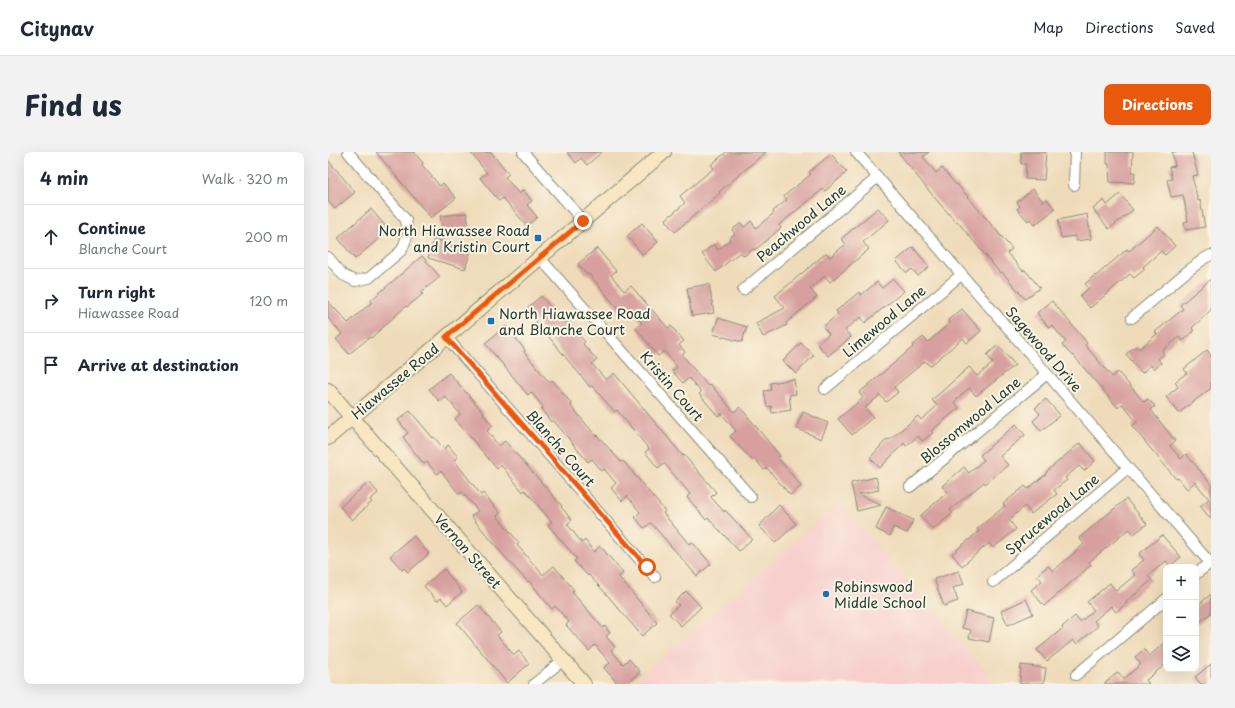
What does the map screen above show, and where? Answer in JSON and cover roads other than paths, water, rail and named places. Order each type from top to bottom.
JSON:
[{"type":"main road","name":"Hiawassee Road","points":[[328,438],[664,152]]},
{"type":"main road","name":"Vernon Street","points":[[328,390],[584,684]]},
{"type":"street","points":[[328,257],[343,275],[355,280],[369,278],[402,250],[408,234],[406,220],[348,152]]},
{"type":"street","points":[[523,152],[583,221]]},
{"type":"street","name":"Sagewood Drive","points":[[856,152],[1210,563]]},
{"type":"street","points":[[1074,185],[1075,152]]},
{"type":"street","name":"Peachwood Lane","points":[[743,290],[878,177]]},
{"type":"street","points":[[1132,318],[1184,274],[1211,255]]},
{"type":"street","name":"Kristin Court","points":[[540,258],[750,497]]},
{"type":"street","name":"Limewood Lane","points":[[825,389],[962,274]]},
{"type":"street","name":"Blanche Court","points":[[446,337],[656,577]]},
{"type":"street","name":"Blossomwood Lane","points":[[910,487],[1047,374]]},
{"type":"street","name":"Sprucewood Lane","points":[[993,582],[1128,468]]},
{"type":"street","points":[[1199,572],[1210,563]]},
{"type":"street","points":[[1076,675],[1165,600]]},
{"type":"street","points":[[534,684],[563,660]]},
{"type":"place","name":"North Hiawassee Road and Kristin Court","points":[[538,238]]},
{"type":"place","name":"North Hiawassee Road and Blanche Court","points":[[491,321]]},
{"type":"place","name":"Robinswood Middle School","points":[[826,594]]}]
